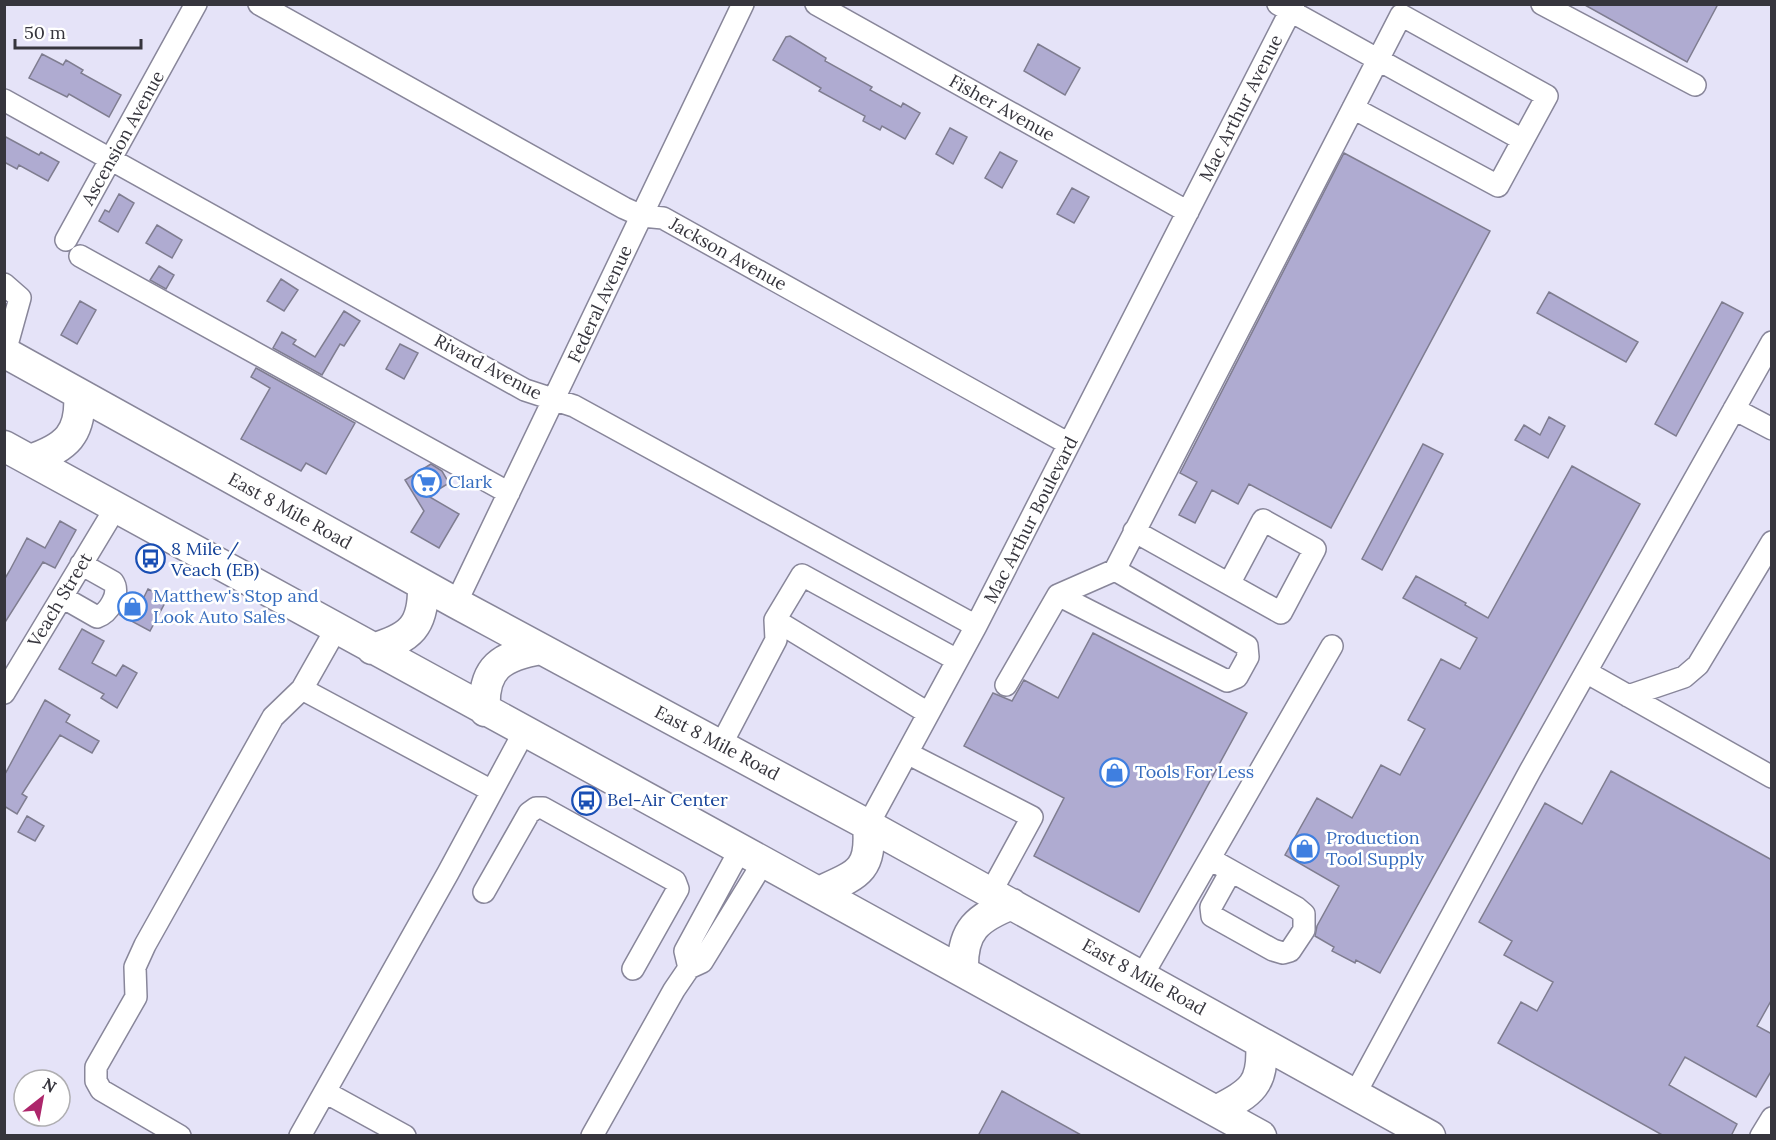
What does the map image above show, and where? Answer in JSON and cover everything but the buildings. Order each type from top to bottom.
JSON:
[{"type":"highway","name":"East 8 Mile Road","points":[[4,352],[423,585],[722,745],[1420,1130]]},
{"type":"highway","points":[[30,460],[49,454],[69,439],[78,422],[79,394]]},
{"type":"highway","points":[[4,446],[484,711],[821,891],[1261,1136]]},
{"type":"highway","points":[[372,649],[391,644],[411,631],[422,614],[423,585]]},
{"type":"highway","points":[[484,711],[485,686],[496,667],[518,653],[541,649]]},
{"type":"highway","points":[[821,891],[846,880],[865,863],[869,854],[868,825]]},
{"type":"highway","points":[[963,969],[963,954],[968,933],[1001,898]]},
{"type":"highway","points":[[1216,1110],[1252,1089],[1261,1071],[1261,1042]]},
{"type":"highway","points":[[1381,1136],[1420,1130]]},
{"type":"street","name":"Ascension Avenue","points":[[66,240],[196,4]]},
{"type":"street","name":"Jackson Avenue","points":[[258,4],[642,216],[663,218],[1070,444]]},
{"type":"street","name":"Federal Avenue","points":[[456,603],[742,4]]},
{"type":"street","name":"Fisher Avenue","points":[[816,4],[1188,212]]},
{"type":"street","points":[[1542,4],[1695,85]]},
{"type":"street","name":"Mac Arthur Avenue","points":[[1188,212],[1288,7]]},
{"type":"street","points":[[1288,7],[1377,60],[1522,140]]},
{"type":"street","points":[[1006,685],[1058,595],[1114,570],[1401,15],[1547,96],[1498,186],[1353,108]]},
{"type":"street","name":"Rivard Avenue","points":[[4,100],[525,390],[574,406],[976,626]]},
{"type":"street","name":"Mac Arthur Boulevard","points":[[868,825],[976,626],[1188,212]]},
{"type":"street","points":[[80,256],[509,493]]},
{"type":"street","points":[[4,284],[20,298],[4,352]]},
{"type":"street","points":[[1354,1094],[1586,672],[1772,342]]},
{"type":"street","points":[[1734,409],[1772,429]]},
{"type":"street","name":"Veach Street","points":[[4,693],[116,507]]},
{"type":"street","points":[[1134,531],[1229,584],[1281,613],[1315,549],[1263,520],[1229,584]]},
{"type":"street","points":[[1628,696],[1684,677],[1698,665],[1772,542]]},
{"type":"street","points":[[62,597],[97,617],[106,611],[117,592],[117,587],[113,582],[81,564]]},
{"type":"street","points":[[1058,595],[1227,681],[1237,677],[1248,657],[1247,646],[1114,570]]},
{"type":"street","points":[[722,745],[776,640],[775,620],[802,575],[957,660]]},
{"type":"street","points":[[775,620],[928,713]]},
{"type":"street","points":[[180,1136],[101,1090],[96,1081],[96,1067],[136,997],[135,967],[145,945],[273,717],[302,689],[336,629]]},
{"type":"street","points":[[1143,976],[1332,646]]},
{"type":"street","points":[[1586,672],[1772,777]]},
{"type":"street","points":[[302,689],[492,791]]},
{"type":"street","points":[[300,1136],[524,732]]},
{"type":"street","points":[[907,753],[1032,817],[1001,898]]},
{"type":"street","points":[[484,892],[529,813],[536,808],[543,808],[675,881],[678,889],[633,969]]},
{"type":"street","points":[[592,1136],[688,968],[685,951],[752,854]]},
{"type":"street","points":[[1210,859],[1232,871],[1304,914],[1304,930],[1290,951],[1283,953],[1273,950],[1212,916],[1210,907],[1232,871]]},
{"type":"street","points":[[325,1092],[405,1136]]},
{"type":"street","points":[[1761,1136],[1772,1118]]},
{"type":"place","name":"Clark","points":[[427,482]]},
{"type":"place","name":"8 Mile / Veach (EB)","points":[[150,559]]},
{"type":"place","name":"Matthew's Stop and Look Auto Sales","points":[[132,606]]},
{"type":"place","name":"Tools For Less","points":[[1114,772]]},
{"type":"place","name":"Bel-Air Center","points":[[586,800]]},
{"type":"place","name":"Production Tool Supply","points":[[1305,848]]}]
